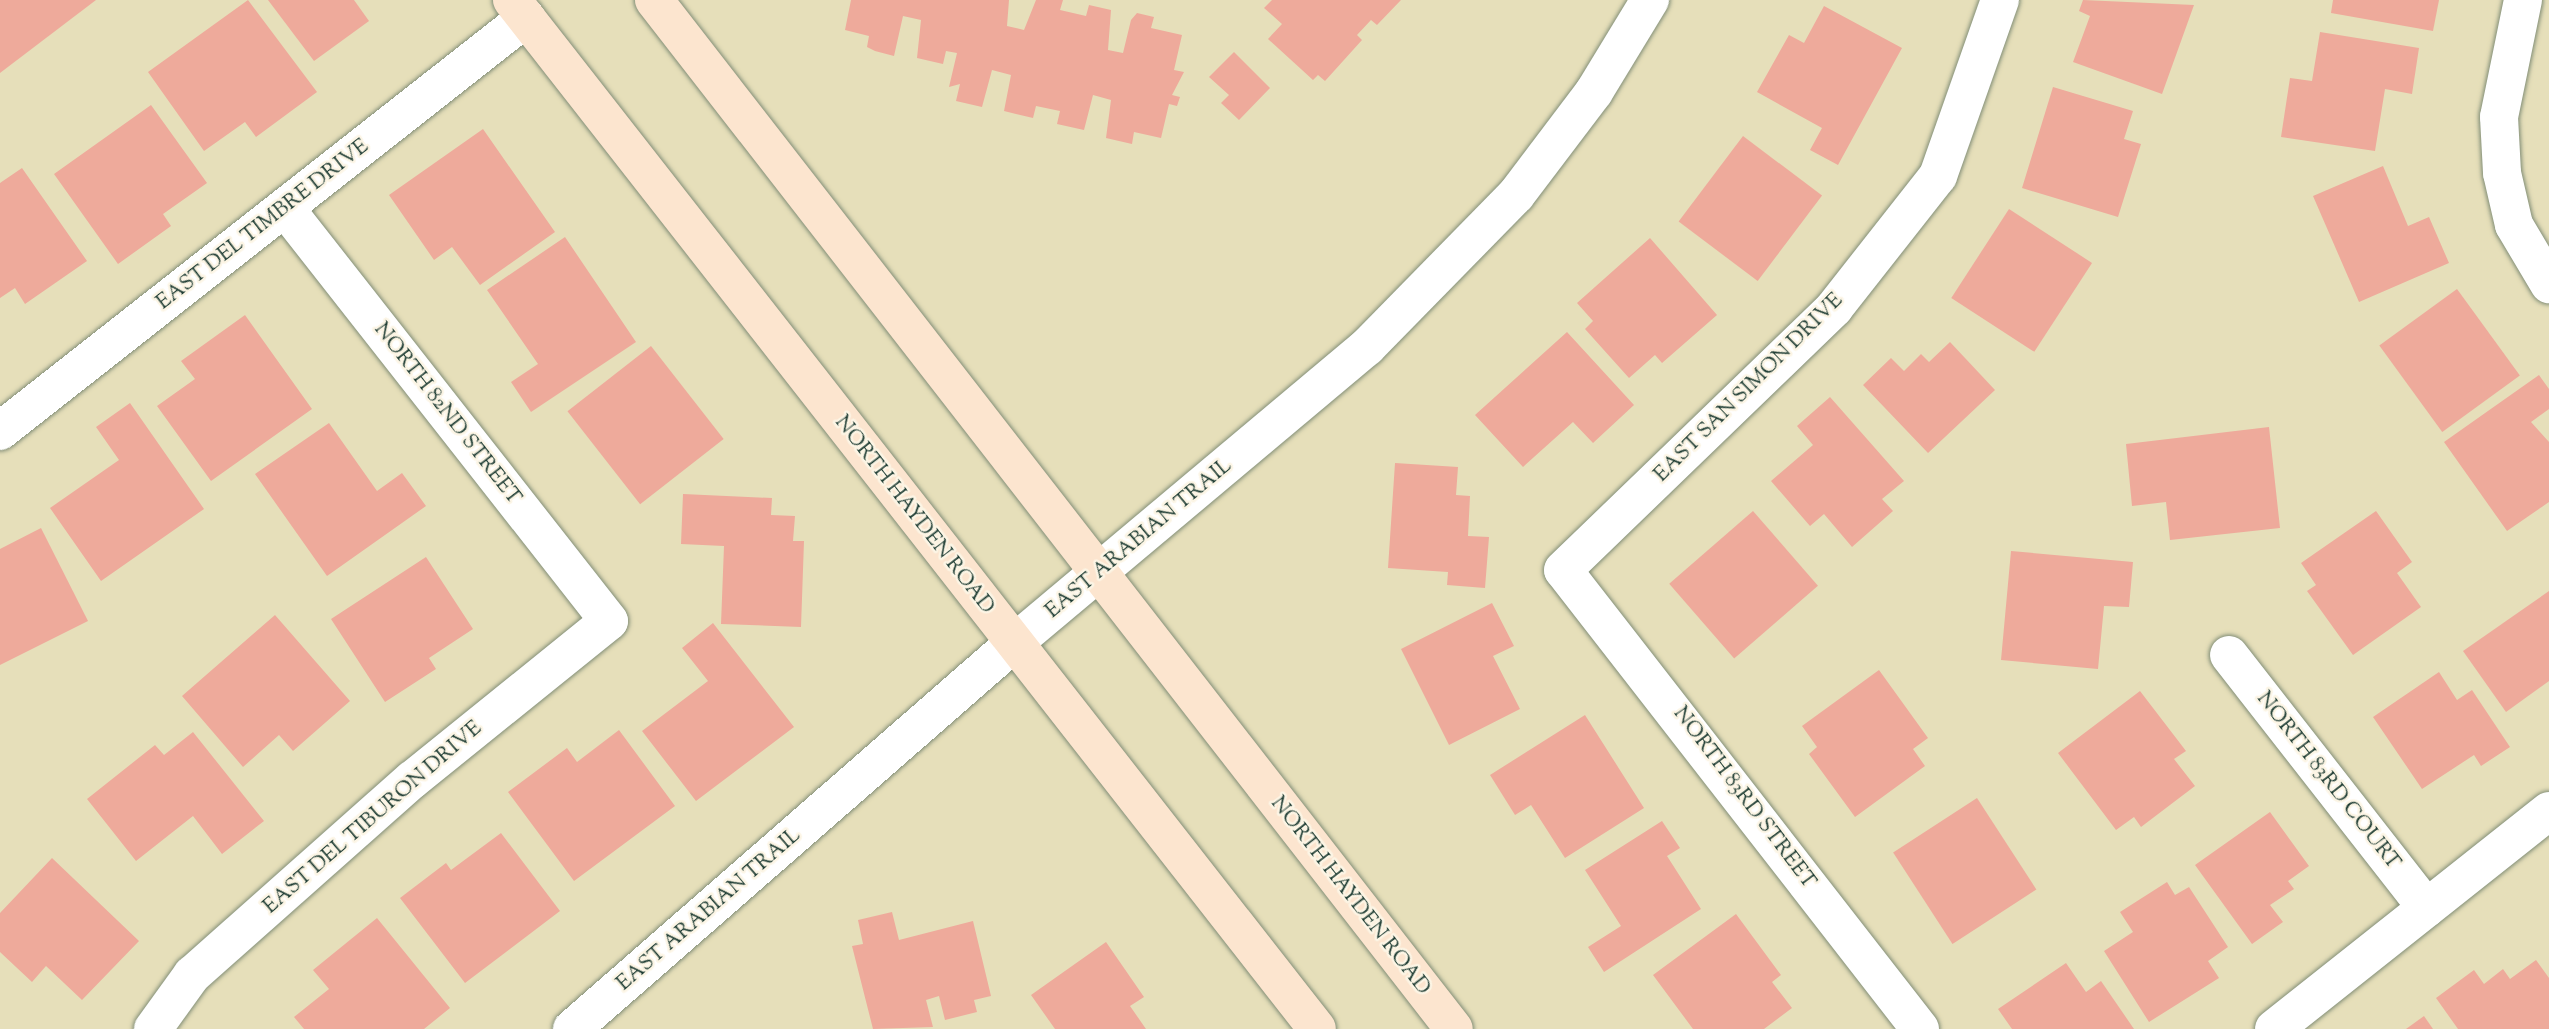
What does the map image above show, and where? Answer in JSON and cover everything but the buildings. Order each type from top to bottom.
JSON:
[{"type":"main road","name":"NORTH HAYDEN ROAD","points":[[654,0],[1454,1029]]},
{"type":"main road","name":"NORTH HAYDEN ROAD","points":[[519,9],[1317,1029]]},
{"type":"street","name":"EAST ARABIAN TRAIL","points":[[572,1029],[1014,643],[1367,347],[1474,242],[1594,92],[1650,0]]},
{"type":"street","name":"EAST SAN SIMON DRIVE","points":[[1563,570],[1834,308],[1938,176],[2000,0]]},
{"type":"street","points":[[2524,0],[2499,117],[2502,173],[2514,225],[2549,284]]},
{"type":"street","name":"EAST DEL TIMBRE DRIVE","points":[[0,431],[285,208],[519,9]]},
{"type":"street","name":"NORTH 82ND STREET","points":[[285,208],[609,621]]},
{"type":"street","name":"NORTH 83RD STREET","points":[[1563,570],[1920,1029]]},
{"type":"street","name":"EAST DEL TIBURON DRIVE","points":[[153,1029],[192,975],[412,780],[609,621]]},
{"type":"street","name":"NORTH 83RD COURT","points":[[2229,655],[2427,908]]},
{"type":"street","points":[[2274,1029],[2549,811]]}]
